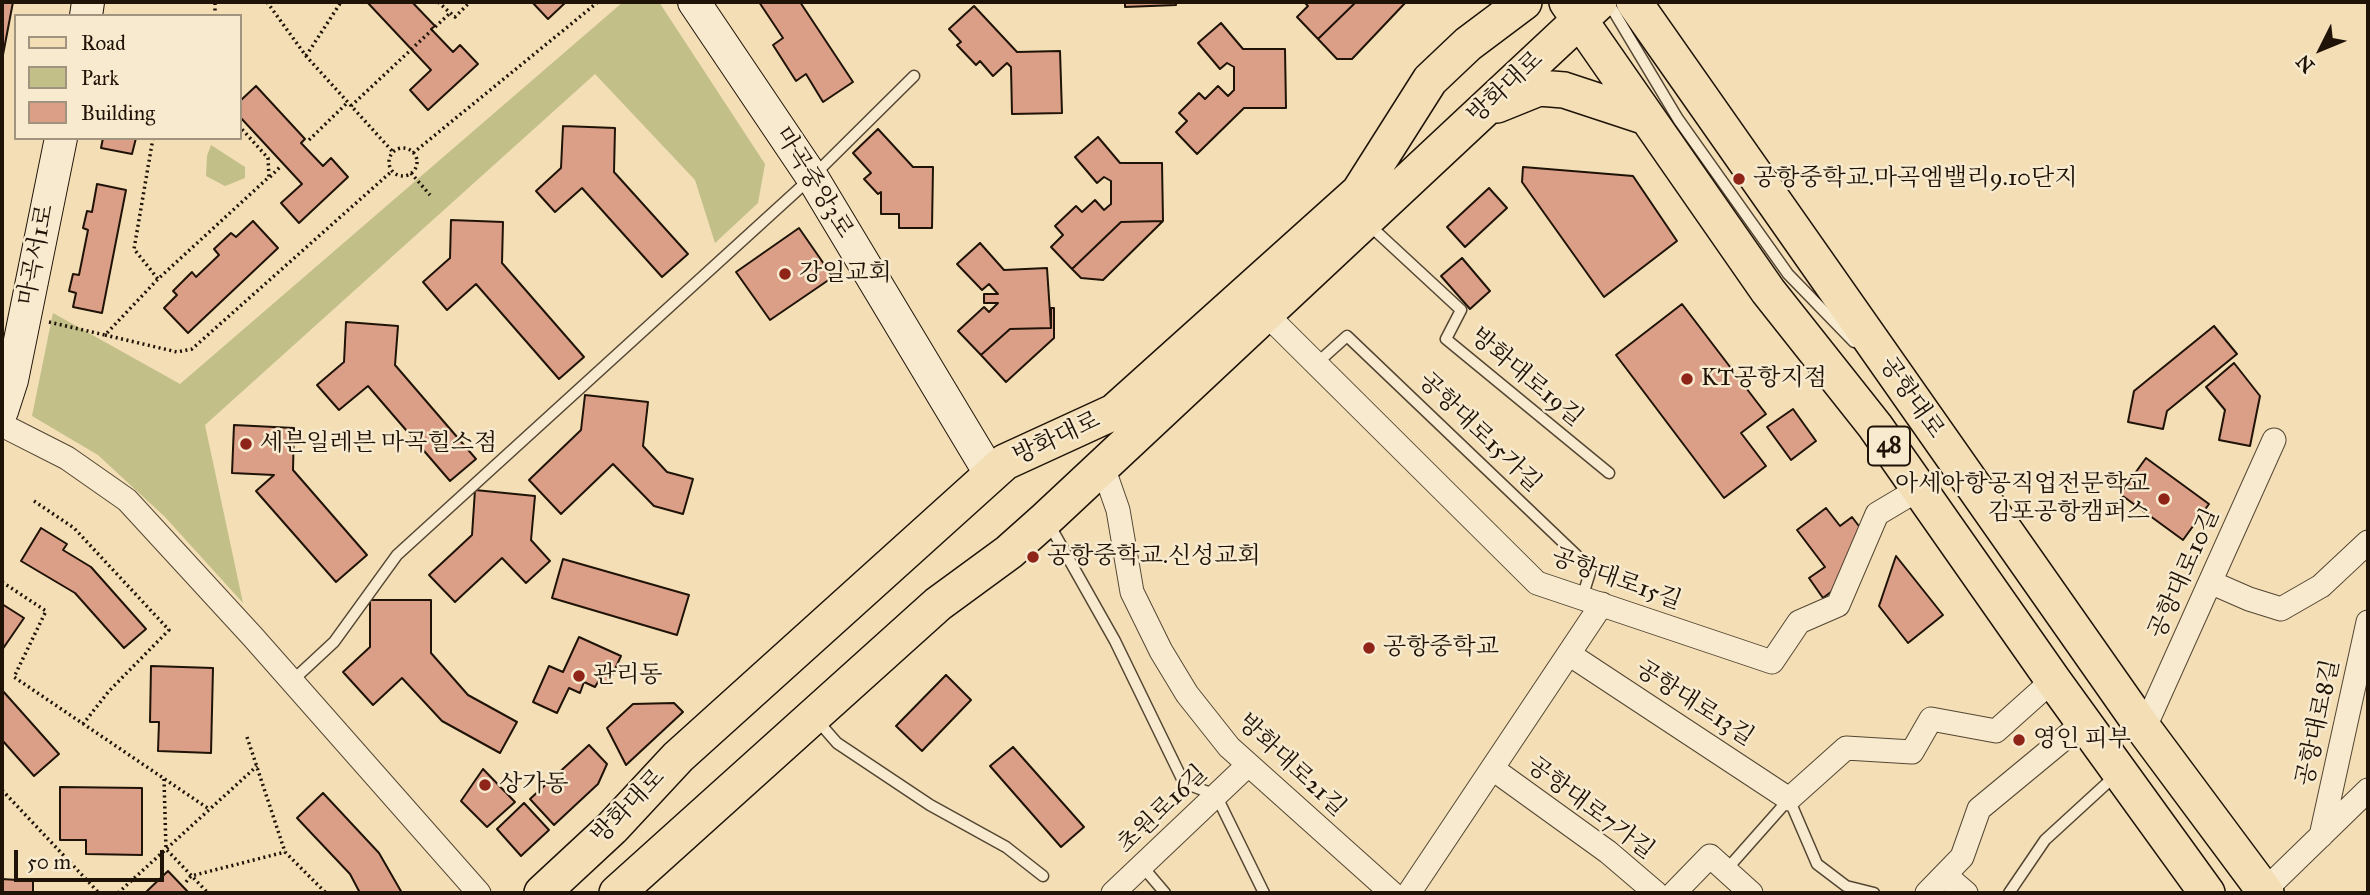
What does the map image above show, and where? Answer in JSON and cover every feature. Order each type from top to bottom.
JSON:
[{"type":"main road","points":[[1468,44],[1479,2]]},
{"type":"main road","name":"방화대로","points":[[542,893],[612,828],[678,757],[991,475],[1022,452],[1114,412],[1359,192],[1430,80],[1468,44],[1524,2]]},
{"type":"main road","name":"공항대로","points":[[1634,2],[2144,729],[2265,892]]},
{"type":"main road","name":"방화대로","points":[[617,893],[815,718],[938,604],[1009,552],[1103,467],[1484,110],[1586,5]]},
{"type":"main road","name":"공항대로","points":[[1586,5],[1646,117],[1768,290],[1875,426],[2200,885]]},
{"type":"main road","points":[[1484,110],[1539,88],[1564,90],[1646,117]]},
{"type":"street","name":"마곡중앙3로","points":[[694,2],[812,177],[991,475]]},
{"type":"street","name":"마곡서1로","points":[[2,411],[12,380],[61,140]]},
{"type":"street","name":"공항대로15길","points":[[1265,313],[1537,583],[1772,662],[1798,622],[1838,605],[1877,514],[1919,489]]},
{"type":"street","points":[[2,425],[67,458],[127,500],[292,681],[479,893]]},
{"type":"street","name":"공항대로10길","points":[[2144,729],[2274,440]]},
{"type":"street","name":"방화대로21길","points":[[1103,467],[1118,510],[1132,592],[1161,652],[1187,694],[1229,747],[1392,893]]},
{"type":"street","points":[[2210,582],[2249,600],[2281,609],[2321,586],[2368,542]]},
{"type":"street","points":[[1409,893],[1569,653],[1592,601]]},
{"type":"street","name":"공항대로8길","points":[[2321,836],[2368,622]]},
{"type":"street","name":"공항대로13길","points":[[1569,653],[1789,799]]},
{"type":"street","points":[[1789,799],[1846,748],[1912,751],[1931,719],[1996,732],[2053,680]]},
{"type":"street","points":[[1927,893],[1962,857],[1979,809],[2083,723]]},
{"type":"street","name":"초원로16길","points":[[1113,893],[1248,765]]},
{"type":"street","name":"공항대로7가길","points":[[1493,769],[1608,852],[1656,893]]},
{"type":"street","name":"공항대로8길","points":[[2265,892],[2368,790]]},
{"type":"street","points":[[1674,893],[1710,856],[1751,893]]},
{"type":"street","points":[[1945,875],[1966,893]]},
{"type":"lane","points":[[1586,5],[1678,119],[1788,274],[1861,351]]},
{"type":"lane","points":[[292,681],[334,642],[397,555],[812,177],[914,76]]},
{"type":"lane","name":"방화대로19길","points":[[1364,220],[1461,310],[1446,339],[1609,474]]},
{"type":"lane","name":"공항대로15가길","points":[[1317,364],[1347,336],[1591,569],[1592,601]]},
{"type":"lane","points":[[1871,360],[1926,418]]},
{"type":"lane","points":[[1046,519],[1115,641],[1184,783],[1216,795],[1264,893]]},
{"type":"lane","points":[[815,718],[837,743],[930,804],[1006,847],[1043,876]]},
{"type":"lane","points":[[2009,893],[2045,840],[2120,771]]},
{"type":"lane","points":[[1727,869],[1789,799],[1817,864],[1846,886],[1874,893]]},
{"type":"lane","points":[[1142,866],[1165,893]]},
{"type":"path","points":[[267,2],[306,56],[393,152]]},
{"type":"path","points":[[306,56],[341,2]]},
{"type":"path","points":[[438,2],[454,17],[470,2]]},
{"type":"path","points":[[413,153],[598,2]]},
{"type":"path","points":[[309,140],[450,14]]},
{"type":"path","points":[[242,129],[268,158],[269,177]]},
{"type":"path","points":[[153,140],[134,249],[158,279]]},
{"type":"path","points":[[401,148],[413,153],[416,166],[411,173],[402,176],[392,171],[389,159],[393,152],[401,148]]},
{"type":"path","points":[[105,335],[158,279],[281,166]]},
{"type":"path","points":[[43,321],[177,352],[192,349],[392,171]]},
{"type":"path","points":[[411,173],[430,195]]},
{"type":"path","points":[[34,501],[74,528],[169,630],[109,691],[83,724]]},
{"type":"path","points":[[2,582],[46,611],[14,677],[209,810]]},
{"type":"path","points":[[247,737],[285,852],[326,893]]},
{"type":"path","points":[[118,893],[257,766]]},
{"type":"path","points":[[164,779],[166,849],[208,893]]},
{"type":"path","points":[[2,790],[99,893]]},
{"type":"path","points":[[186,881],[191,876],[285,852]]},
{"type":"green space","points":[[623,2],[659,2],[765,164],[758,203],[715,243],[695,180],[595,74],[205,425],[243,603],[165,517],[98,455],[32,416],[53,313],[180,384]]},
{"type":"green space","points":[[211,145],[245,167],[245,178],[225,186],[206,176],[207,156]]},
{"type":"building","points":[[2,2],[13,2],[2,60]]},
{"type":"building","points":[[367,2],[412,2],[435,26],[431,29],[453,52],[460,45],[478,64],[428,110],[410,90],[431,70]]},
{"type":"building","points":[[532,2],[566,2],[548,19]]},
{"type":"building","points":[[759,2],[800,2],[853,82],[823,102],[806,74],[796,81],[773,45],[783,38]]},
{"type":"building","points":[[1125,2],[1176,2],[1176,5],[1125,7]]},
{"type":"building","points":[[1304,2],[1356,2],[1318,39],[1297,17],[1308,6]]},
{"type":"building","points":[[1356,2],[1406,2],[1352,59],[1337,59],[1318,39]]},
{"type":"building","points":[[974,6],[1017,52],[1060,51],[1062,113],[1012,114],[1011,67],[1007,63],[993,76],[980,61],[976,65],[957,45],[961,42],[949,29]]},
{"type":"building","points":[[1221,23],[1243,49],[1285,49],[1286,108],[1244,108],[1197,154],[1176,132],[1187,121],[1179,113],[1199,93],[1205,99],[1218,86],[1228,96],[1234,90],[1234,67],[1227,63],[1220,69],[1198,43]]},
{"type":"building","points":[[256,86],[305,139],[301,143],[323,166],[331,158],[348,177],[299,223],[281,203],[302,184],[242,119],[242,99]]},
{"type":"building","points":[[563,126],[615,128],[614,172],[688,254],[662,277],[582,188],[555,212],[536,191],[561,168]]},
{"type":"building","points":[[878,129],[913,167],[933,167],[932,228],[899,228],[899,214],[881,214],[881,192],[878,194],[864,179],[871,173],[853,153]]},
{"type":"building","points":[[1098,137],[1120,163],[1162,163],[1163,221],[1121,222],[1072,269],[1051,247],[1063,235],[1055,226],[1076,206],[1082,212],[1095,200],[1104,210],[1111,204],[1111,181],[1104,177],[1097,183],[1075,157]]},
{"type":"building","points":[[103,140],[136,140],[132,154],[101,148]]},
{"type":"building","points":[[1523,167],[1633,176],[1677,241],[1604,297],[1522,182]]},
{"type":"building","points":[[97,184],[126,190],[102,313],[73,307],[76,293],[69,291],[73,274],[79,275],[88,230],[83,228],[87,211],[92,212]]},
{"type":"building","points":[[1489,188],[1507,208],[1465,247],[1447,227]]},
{"type":"building","points":[[451,220],[503,222],[502,263],[584,357],[559,379],[476,284],[447,310],[423,282],[450,258]]},
{"type":"building","points":[[253,221],[278,248],[188,333],[164,308],[177,295],[173,291],[192,272],[196,277],[219,255],[214,249],[231,233],[236,237]]},
{"type":"building","points":[[1163,221],[1103,280],[1081,278],[1072,269],[1121,222]]},
{"type":"building","name":"강일교회","points":[[799,228],[833,277],[770,320],[736,272]]},
{"type":"building","points":[[980,243],[1004,270],[1047,268],[1051,328],[1010,329],[981,355],[958,331],[984,307],[989,312],[998,303],[984,303],[984,294],[998,294],[989,284],[982,290],[957,264]]},
{"type":"building","points":[[1462,258],[1490,291],[1470,309],[1441,276]]},
{"type":"building","points":[[1682,304],[1766,414],[1741,433],[1766,466],[1724,498],[1616,355]]},
{"type":"building","points":[[1051,308],[1054,308],[1054,338],[1006,382],[981,355],[1010,329],[1051,328]]},
{"type":"building","points":[[346,322],[398,326],[395,365],[476,459],[450,481],[368,386],[339,410],[317,385],[344,362]]},
{"type":"building","points":[[2214,326],[2237,354],[2167,411],[2163,429],[2128,422],[2134,391]]},
{"type":"building","points":[[2234,363],[2260,396],[2250,446],[2219,440],[2225,410],[2206,387]]},
{"type":"building","points":[[585,395],[648,402],[643,446],[667,472],[693,479],[683,514],[654,506],[613,464],[561,514],[529,480],[581,430]]},
{"type":"building","points":[[1793,409],[1816,441],[1791,460],[1767,427]]},
{"type":"building","points":[[234,425],[294,428],[293,470],[367,555],[336,582],[256,491],[274,475],[232,473]]},
{"type":"building","name":"아세아항공직업전문학교 김포공항캠퍼스","points":[[2146,458],[2209,504],[2183,540],[2120,494]]},
{"type":"building","points":[[475,490],[535,496],[531,540],[550,561],[526,583],[502,558],[455,602],[429,575],[472,535]]},
{"type":"building","points":[[1826,508],[1840,526],[1852,517],[1865,534],[1840,585],[1823,598],[1809,578],[1825,567],[1797,530]]},
{"type":"building","points":[[41,528],[67,544],[63,550],[91,567],[146,629],[124,648],[75,593],[21,561]]},
{"type":"building","points":[[1896,556],[1943,615],[1908,643],[1879,606]]},
{"type":"building","points":[[563,559],[689,595],[677,635],[552,598]]},
{"type":"building","points":[[370,600],[431,600],[431,653],[468,695],[517,722],[500,753],[442,721],[402,678],[373,705],[343,672],[370,647]]},
{"type":"building","points":[[2,604],[24,618],[2,650]]},
{"type":"building","name":"관리동","points":[[579,637],[621,656],[608,684],[599,680],[595,687],[584,682],[580,693],[569,688],[557,713],[533,702],[549,666],[563,672]]},
{"type":"building","points":[[151,666],[213,668],[211,753],[158,751],[159,722],[150,722]]},
{"type":"building","points":[[946,675],[971,700],[922,751],[896,726]]},
{"type":"building","points":[[2,690],[59,754],[34,776],[2,740]]},
{"type":"building","points":[[674,703],[683,712],[626,765],[607,728],[633,704]]},
{"type":"building","points":[[589,745],[607,764],[598,784],[554,825],[530,799]]},
{"type":"building","points":[[1013,747],[1084,827],[1061,847],[990,766]]},
{"type":"building","name":"상가동","points":[[483,769],[515,802],[487,827],[461,801]]},
{"type":"building","points":[[60,787],[142,788],[142,855],[86,854],[86,840],[60,840]]},
{"type":"building","points":[[323,793],[379,853],[402,893],[360,893],[350,874],[297,818]]},
{"type":"building","points":[[524,803],[549,830],[521,856],[497,829]]},
{"type":"building","points":[[168,871],[189,893],[145,893]]},
{"type":"building","points":[[2,879],[33,881],[33,893],[2,893]]},
{"type":"place","name":"공항중학교.마곡엠밸리9.10단지","points":[[1739,179]]},
{"type":"place","name":"강일교회","points":[[785,274]]},
{"type":"place","name":"KT공항지점","points":[[1687,379]]},
{"type":"place","name":"세븐일레븐 마곡힐스점","points":[[246,444]]},
{"type":"place","name":"아세아항공직업전문학교 김포공항캠퍼스","points":[[2164,499]]},
{"type":"place","name":"공항중학교.신성교회","points":[[1033,557]]},
{"type":"place","name":"공항중학교","points":[[1369,648]]},
{"type":"place","name":"관리동","points":[[579,676]]},
{"type":"place","name":"영인 피부","points":[[2019,740]]},
{"type":"place","name":"상가동","points":[[485,785]]}]
